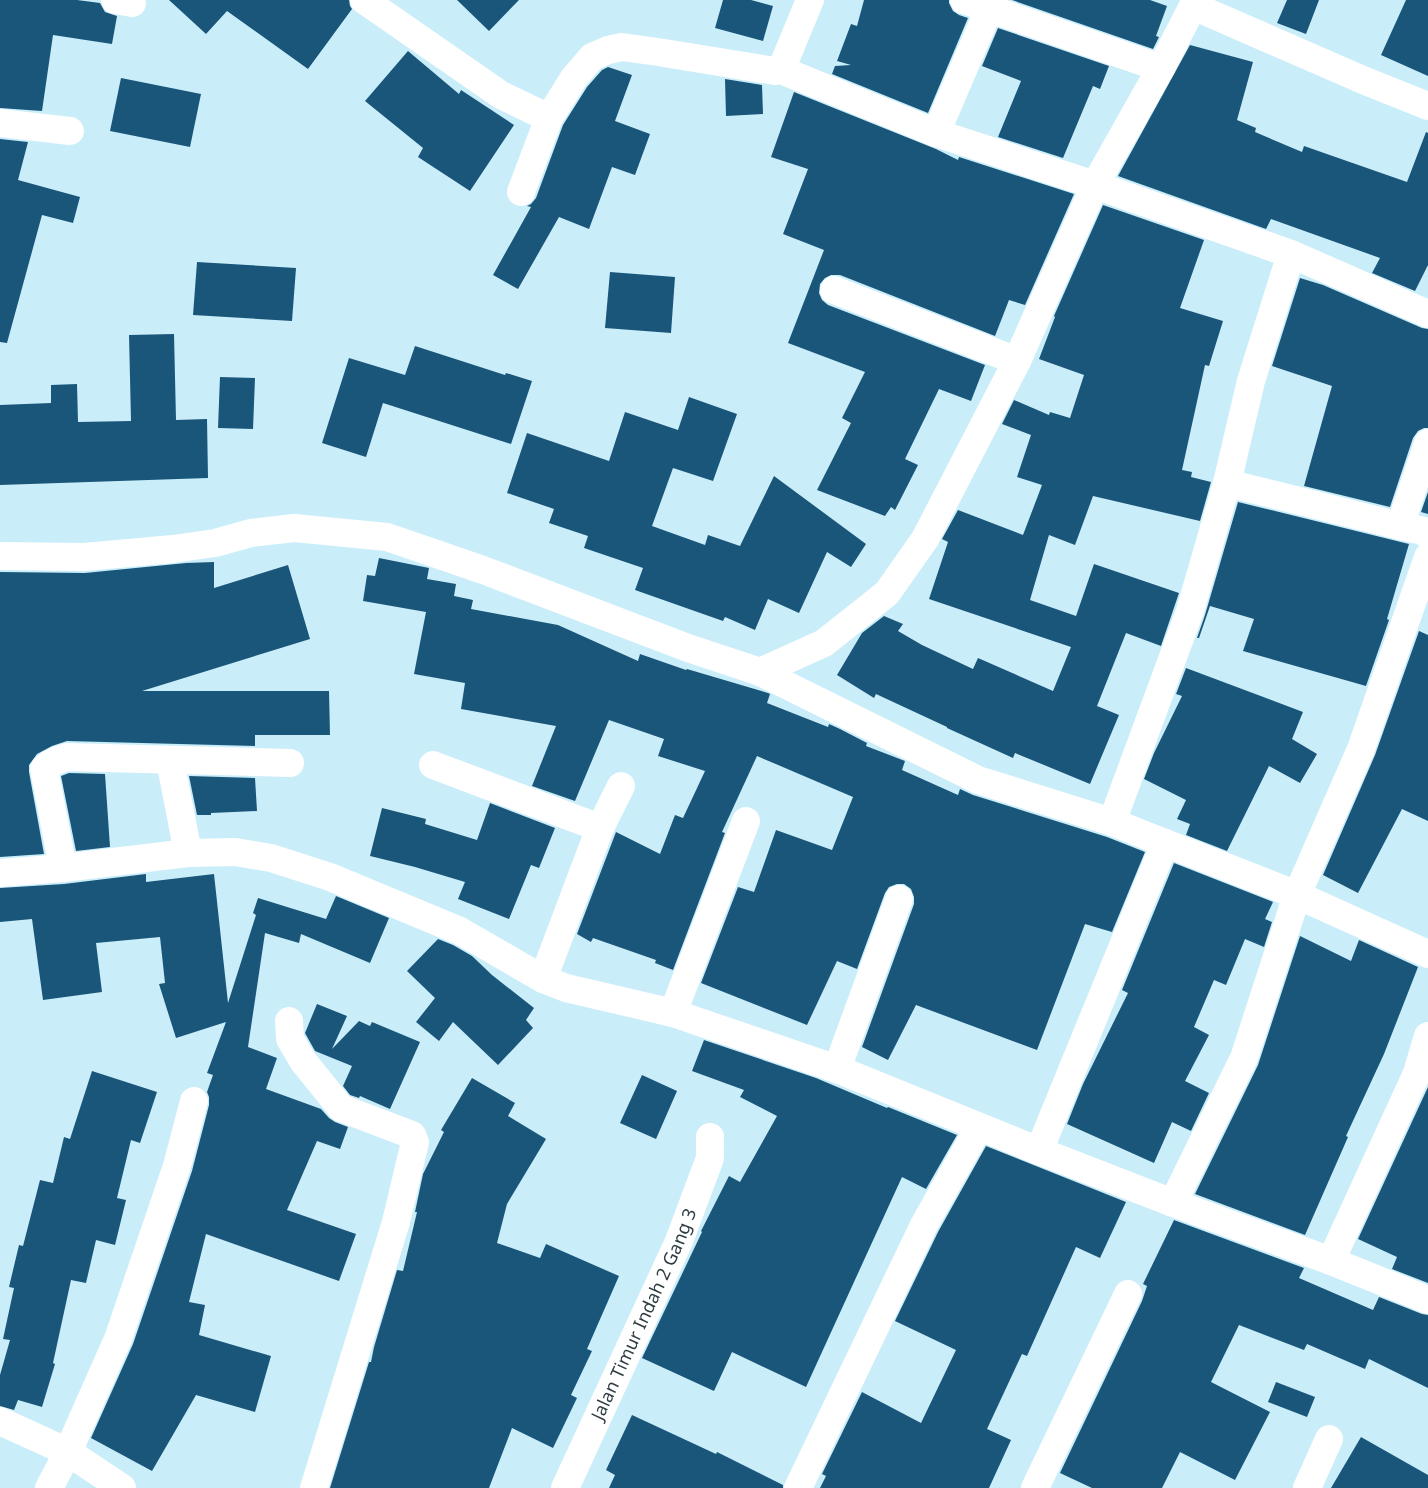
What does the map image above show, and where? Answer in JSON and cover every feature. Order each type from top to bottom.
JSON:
[{"type":"street","points":[[364,0],[501,94],[549,118]]},
{"type":"street","points":[[781,70],[810,0]]},
{"type":"street","points":[[936,133],[982,3],[1161,68]]},
{"type":"street","points":[[760,672],[824,643],[887,593],[925,539],[1017,361],[1095,186],[1195,3],[1363,80],[1428,106]]},
{"type":"street","points":[[521,192],[549,118],[574,78],[592,56],[622,47],[775,71],[781,70],[936,133],[1291,254],[1428,314]]},
{"type":"street","points":[[0,123],[70,131]]},
{"type":"street","points":[[1112,822],[1190,611],[1227,483],[1251,381],[1291,254]]},
{"type":"street","points":[[834,290],[1017,361]]},
{"type":"street","points":[[1400,526],[1428,443]]},
{"type":"street","points":[[1227,483],[1424,531],[1428,535]]},
{"type":"street","points":[[0,556],[84,557],[173,549],[216,543],[251,533],[294,528],[387,537],[482,570],[688,648],[760,672],[978,780],[1112,822],[1297,895],[1428,954]]},
{"type":"street","points":[[1173,1203],[1244,1058],[1297,895],[1361,749],[1428,557]]},
{"type":"street","points":[[63,868],[44,770],[48,764],[67,757],[290,762]]},
{"type":"street","points":[[170,760],[188,853]]},
{"type":"street","points":[[432,765],[600,828]]},
{"type":"street","points":[[543,979],[600,828],[621,786]]},
{"type":"street","points":[[673,1013],[746,821]]},
{"type":"street","points":[[1039,1151],[1165,843]]},
{"type":"street","points":[[0,873],[63,868],[188,853],[235,852],[271,858],[330,877],[460,931],[543,979],[566,988],[673,1013],[837,1069],[1039,1151],[1331,1261],[1428,1300]]},
{"type":"street","points":[[837,1069],[899,899]]},
{"type":"street","points":[[289,1021],[290,1039],[303,1062],[341,1108],[412,1135],[415,1142],[396,1222],[314,1488]]},
{"type":"street","points":[[1331,1261],[1417,1073],[1428,1036]]},
{"type":"street","points":[[49,1488],[68,1452],[118,1339],[177,1166],[194,1101]]},
{"type":"street","points":[[798,1488],[924,1225],[979,1127]]},
{"type":"street","name":"Jalan Timur Indah 2 Gang 3","points":[[565,1488],[679,1241],[710,1158],[710,1137]]},
{"type":"street","points":[[1035,1488],[1128,1294]]},
{"type":"street","points":[[0,1421],[68,1452],[122,1488]]},
{"type":"street","points":[[1307,1488],[1329,1439]]},
{"type":"building","points":[[0,0],[77,0],[100,3],[105,12],[117,16],[112,44],[53,35],[42,111],[0,108]]},
{"type":"building","points":[[169,0],[349,0],[352,9],[308,69],[227,11],[206,34]]},
{"type":"building","points":[[457,0],[519,0],[489,31]]},
{"type":"building","points":[[723,0],[751,0],[773,6],[763,41],[715,28]]},
{"type":"building","points":[[864,0],[949,0],[953,11],[968,18],[928,113],[832,74],[835,66],[851,65],[837,61],[851,24],[857,26]]},
{"type":"building","points":[[1012,0],[1150,0],[1167,6],[1156,36],[1159,37],[1153,49]]},
{"type":"building","points":[[1287,0],[1319,0],[1306,34],[1277,23]]},
{"type":"building","points":[[1406,0],[1428,0],[1428,76],[1381,55]]},
{"type":"building","points":[[998,28],[1109,66],[1100,89],[1093,86],[1063,158],[998,137],[1021,81],[982,66]]},
{"type":"building","points":[[1190,45],[1253,62],[1237,120],[1256,128],[1255,132],[1302,152],[1304,146],[1407,182],[1426,132],[1428,133],[1428,265],[1415,291],[1372,273],[1380,258],[1271,219],[1266,229],[1118,176]]},
{"type":"building","points":[[408,51],[459,94],[461,90],[514,125],[470,191],[418,157],[423,148],[365,101]]},
{"type":"building","points":[[608,67],[632,75],[615,121],[650,134],[635,175],[612,167],[589,229],[559,217],[518,289],[493,275],[531,207],[527,206],[536,198],[563,125],[587,87],[602,70]]},
{"type":"building","points":[[121,78],[201,94],[190,147],[110,131]]},
{"type":"building","points":[[725,79],[762,85],[763,114],[726,116]]},
{"type":"building","points":[[794,92],[936,149],[958,160],[959,157],[1074,194],[1025,305],[1009,300],[995,336],[840,275],[831,275],[820,284],[819,293],[822,300],[828,305],[985,365],[971,401],[939,389],[905,459],[918,465],[895,510],[891,507],[885,516],[817,490],[851,423],[842,418],[865,372],[788,343],[824,250],[783,234],[808,169],[771,157]]},
{"type":"building","points":[[0,139],[28,142],[18,180],[80,197],[73,223],[42,215],[7,343],[0,342]]},
{"type":"building","points":[[1103,205],[1204,240],[1180,308],[1223,321],[1209,366],[1205,365],[1182,470],[1192,472],[1191,477],[1211,482],[1200,521],[1093,496],[1075,545],[1049,535],[1030,600],[1076,616],[1094,564],[1179,593],[1161,646],[1126,633],[1097,706],[1119,715],[1090,784],[1015,753],[1013,758],[876,694],[874,698],[837,675],[862,633],[884,616],[903,624],[898,631],[922,645],[973,669],[978,658],[1053,691],[1071,647],[929,599],[948,542],[942,539],[958,510],[1023,535],[1042,485],[1017,477],[1031,435],[1002,424],[1014,400],[1049,415],[1050,412],[1070,418],[1084,375],[1039,359],[1054,316]]},
{"type":"building","points":[[197,262],[296,268],[292,321],[193,315]]},
{"type":"building","points":[[610,272],[675,277],[671,333],[605,328]]},
{"type":"building","points":[[1300,278],[1323,285],[1428,329],[1428,428],[1418,431],[1413,438],[1390,507],[1304,486],[1332,386],[1272,366]]},
{"type":"building","points":[[174,334],[176,420],[207,419],[208,478],[0,485],[0,405],[51,403],[51,385],[77,384],[78,422],[131,421],[129,335]]},
{"type":"building","points":[[415,346],[505,375],[506,373],[532,381],[511,444],[383,403],[366,457],[322,443],[349,358],[405,375]]},
{"type":"building","points":[[220,377],[255,378],[253,429],[218,428]]},
{"type":"building","points":[[689,397],[737,414],[713,481],[673,468],[652,526],[705,545],[708,535],[740,546],[774,476],[866,544],[851,567],[827,552],[799,613],[768,599],[755,630],[725,617],[723,621],[635,590],[643,568],[584,548],[588,536],[549,523],[554,509],[507,493],[527,433],[609,461],[625,412],[678,430]]},
{"type":"building","points":[[1428,492],[1428,514],[1421,512]]},
{"type":"building","points":[[1238,502],[1409,544],[1387,619],[1389,620],[1366,686],[1243,651],[1254,619],[1210,606],[1199,638],[1197,638]]},
{"type":"building","points":[[379,558],[429,568],[427,579],[456,584],[454,596],[473,600],[471,609],[558,625],[638,661],[640,654],[686,670],[768,693],[770,694],[767,703],[828,727],[829,724],[840,729],[867,743],[866,746],[905,761],[902,770],[958,795],[960,789],[973,795],[1107,837],[1145,852],[1112,932],[1085,924],[1037,1050],[916,1005],[888,1060],[862,1047],[914,904],[911,889],[904,884],[889,887],[885,893],[857,969],[837,961],[807,1025],[701,983],[738,887],[754,892],[776,830],[832,850],[853,797],[757,756],[722,832],[725,833],[673,970],[655,963],[656,960],[593,938],[591,942],[577,934],[616,832],[660,854],[675,815],[683,818],[705,771],[658,756],[664,739],[609,720],[575,801],[532,786],[556,726],[461,709],[465,683],[414,674],[426,612],[363,601],[367,575],[375,576]]},
{"type":"building","points":[[214,562],[214,588],[288,565],[310,639],[142,691],[329,691],[330,735],[255,735],[255,746],[67,741],[52,746],[37,754],[29,765],[44,854],[0,857],[0,572],[85,573]]},
{"type":"building","points":[[1419,631],[1428,635],[1428,821],[1402,809],[1358,893],[1323,875],[1375,755]]},
{"type":"building","points":[[1186,668],[1303,712],[1292,739],[1317,754],[1300,783],[1269,766],[1227,851],[1186,835],[1190,824],[1177,819],[1186,800],[1144,779],[1154,753],[1182,696],[1176,694]]},
{"type":"building","points":[[69,773],[105,774],[110,847],[76,851],[61,776]]},
{"type":"building","points":[[189,776],[255,778],[257,811],[197,815]]},
{"type":"building","points":[[490,803],[555,828],[539,868],[531,865],[509,919],[458,899],[465,882],[370,856],[382,808],[426,819],[425,824],[477,840]]},
{"type":"building","points":[[1174,863],[1273,902],[1265,919],[1272,922],[1264,947],[1245,939],[1226,985],[1214,980],[1194,1027],[1209,1035],[1185,1081],[1209,1093],[1191,1131],[1172,1122],[1154,1163],[1067,1124],[1083,1084],[1128,993],[1122,990]]},
{"type":"building","points":[[146,874],[146,882],[214,874],[228,1003],[256,915],[253,913],[258,898],[326,919],[336,896],[389,918],[370,963],[301,934],[299,943],[265,933],[248,1047],[277,1058],[266,1089],[321,1109],[335,1122],[348,1127],[340,1149],[317,1141],[287,1210],[356,1234],[339,1281],[206,1234],[189,1302],[205,1305],[199,1335],[271,1356],[255,1412],[196,1395],[152,1471],[91,1438],[133,1344],[192,1171],[209,1105],[207,1092],[213,1075],[207,1073],[226,1022],[176,1038],[159,984],[165,983],[160,937],[96,943],[102,992],[43,1000],[32,919],[0,922],[0,888],[64,884]]},
{"type":"building","points":[[1300,936],[1351,961],[1359,940],[1418,967],[1384,1054],[1346,1136],[1348,1137],[1305,1235],[1195,1194],[1258,1065]]},
{"type":"building","points":[[438,939],[472,956],[492,975],[534,1008],[526,1020],[533,1028],[498,1065],[453,1022],[439,1041],[416,1022],[435,998],[407,971]]},
{"type":"building","points":[[317,1004],[347,1016],[332,1049],[359,1021],[370,1026],[372,1022],[420,1042],[390,1109],[360,1096],[359,1098],[350,1095],[343,1086],[352,1066],[315,1051],[305,1033]]},
{"type":"building","points":[[704,1040],[816,1078],[957,1135],[926,1189],[902,1177],[806,1387],[732,1352],[714,1391],[642,1358],[701,1231],[729,1176],[740,1182],[777,1116],[740,1097],[744,1090],[692,1071]]},
{"type":"building","points":[[92,1071],[157,1092],[140,1143],[131,1140],[117,1198],[126,1200],[115,1245],[96,1240],[86,1283],[71,1280],[53,1363],[55,1364],[42,1407],[18,1400],[14,1410],[0,1406],[0,1375],[10,1340],[3,1339],[14,1288],[9,1287],[19,1245],[23,1246],[40,1180],[53,1183],[64,1137],[70,1139]]},
{"type":"building","points":[[642,1075],[677,1091],[656,1139],[620,1123]]},
{"type":"building","points":[[472,1078],[515,1103],[508,1116],[546,1139],[507,1204],[497,1243],[540,1258],[546,1244],[619,1276],[587,1349],[592,1351],[571,1395],[577,1398],[553,1448],[512,1428],[489,1488],[330,1488],[369,1362],[371,1362],[397,1270],[403,1271],[417,1212],[415,1212],[423,1174],[444,1132],[441,1130]]},
{"type":"building","points":[[1428,1087],[1428,1283],[1392,1269],[1397,1257],[1358,1239]]},
{"type":"building","points":[[986,1146],[1126,1202],[1100,1258],[1076,1247],[1027,1356],[1022,1354],[987,1429],[1011,1440],[989,1488],[820,1488],[826,1476],[822,1474],[862,1392],[921,1423],[956,1350],[895,1321],[938,1232]]},
{"type":"building","points":[[1174,1220],[1304,1268],[1299,1278],[1373,1310],[1379,1297],[1428,1315],[1428,1388],[1369,1359],[1365,1369],[1307,1344],[1304,1350],[1239,1325],[1211,1382],[1270,1412],[1235,1480],[1180,1452],[1162,1488],[1092,1488],[1060,1473],[1142,1301],[1147,1286],[1143,1284]]},
{"type":"building","points":[[1276,1382],[1315,1397],[1307,1417],[1268,1402]]},
{"type":"building","points":[[632,1415],[716,1454],[717,1452],[783,1485],[783,1488],[609,1488],[615,1475],[606,1470]]},
{"type":"building","points":[[1361,1437],[1428,1475],[1428,1488],[1331,1488]]}]
